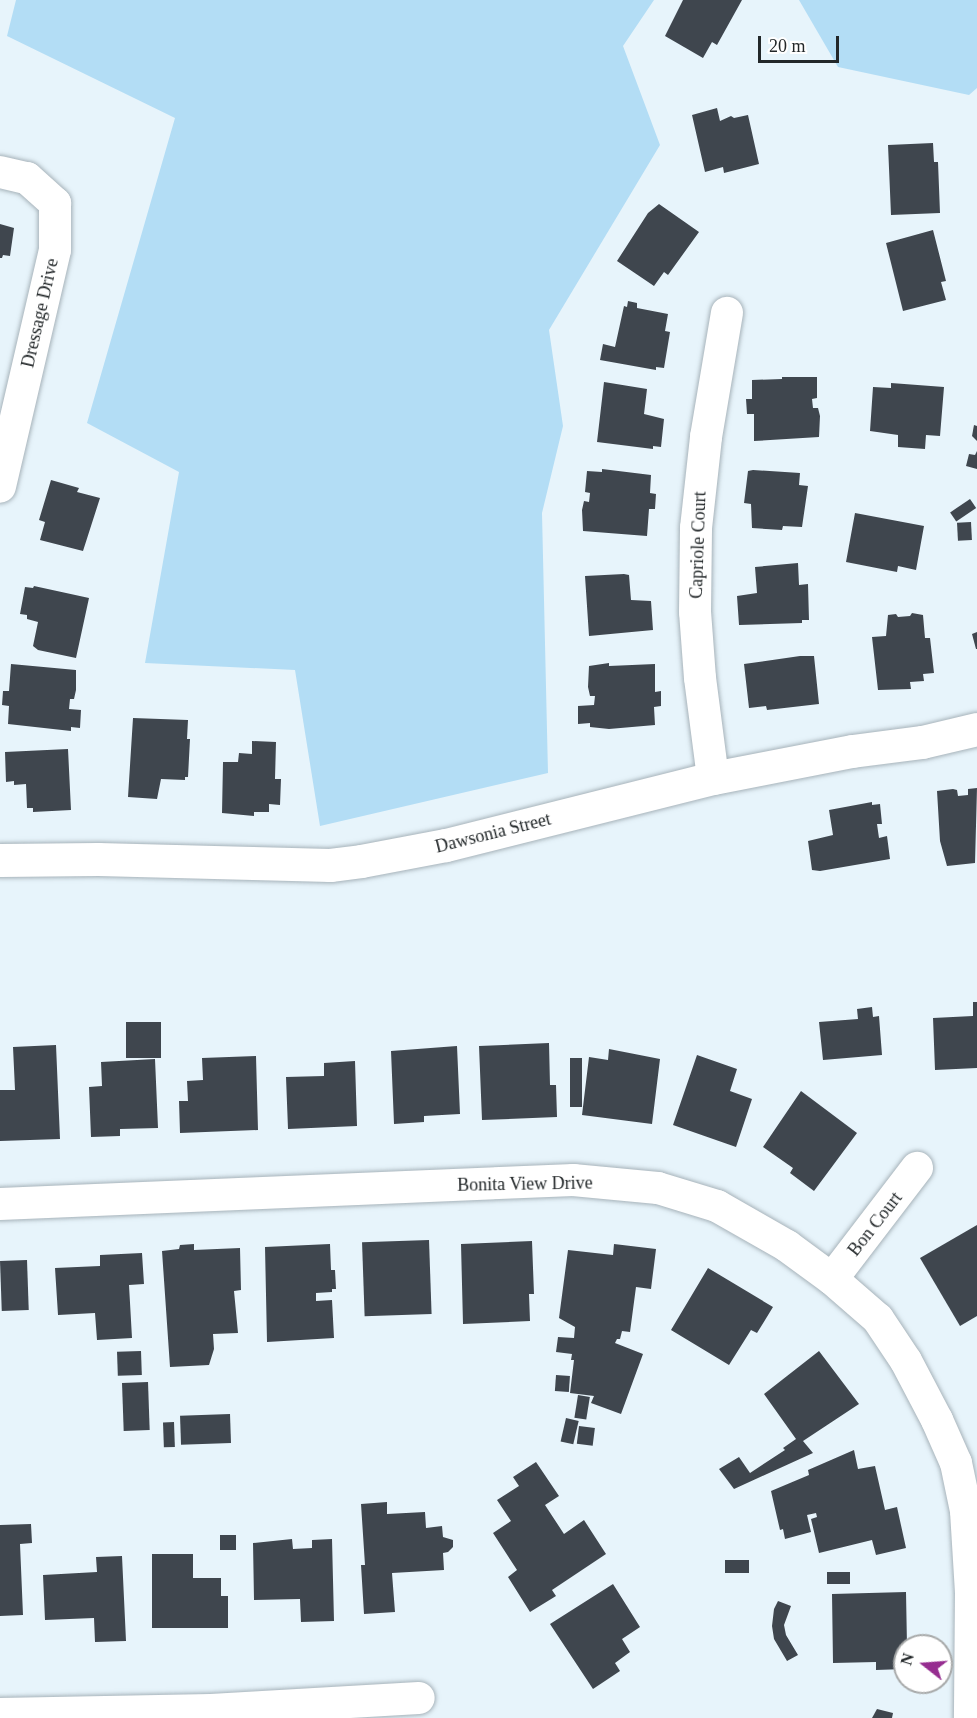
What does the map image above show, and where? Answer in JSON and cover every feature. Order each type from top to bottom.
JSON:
[{"type":"street","name":"Dressage Drive","points":[[0,172],[27,178],[55,203],[55,250],[0,487]]},
{"type":"street","name":"Capriole Court","points":[[713,778],[700,678],[696,612],[696,528],[706,437],[727,313]]},
{"type":"street","name":"Dawsonia Street","points":[[0,860],[98,859],[330,865],[446,845],[713,778],[852,751],[922,742],[977,729]]},
{"type":"street","name":"Bon Court","points":[[832,1279],[917,1168]]},
{"type":"street","name":"Bonita View Drive","points":[[0,1204],[573,1180],[658,1188],[717,1206],[787,1246],[832,1279],[878,1319],[906,1361],[956,1464],[966,1511],[971,1593],[970,1718]]},
{"type":"street","points":[[0,1714],[211,1714],[419,1698]]},
{"type":"shaded area","points":[[16,0],[654,0],[623,46],[660,145],[549,330],[563,426],[542,513],[548,773],[320,826],[295,670],[145,663],[179,472],[87,423],[175,118],[7,36]]},
{"type":"shaded area","points":[[799,0],[977,0],[977,88],[969,95],[838,67]]},
{"type":"building","points":[[683,0],[742,0],[717,45],[712,42],[703,58],[665,36]]},
{"type":"building","points":[[717,108],[720,121],[731,116],[734,118],[748,115],[759,164],[724,173],[723,167],[705,172],[692,115]]},
{"type":"building","points":[[933,143],[934,162],[938,162],[940,213],[891,215],[888,145]]},
{"type":"building","points":[[659,204],[699,232],[668,275],[664,272],[654,286],[617,261],[648,213]]},
{"type":"building","points":[[0,224],[14,228],[10,256],[3,255],[2,258],[0,258]]},
{"type":"building","points":[[933,230],[946,281],[941,282],[946,300],[903,311],[886,243]]},
{"type":"building","points":[[628,301],[637,303],[637,308],[668,314],[665,331],[670,332],[664,368],[656,367],[656,370],[600,360],[603,344],[615,347],[624,306],[627,307]]},
{"type":"building","points":[[782,377],[817,377],[817,398],[812,399],[813,408],[818,408],[820,416],[819,437],[754,441],[754,414],[747,414],[746,399],[752,399],[752,380],[782,379]]},
{"type":"building","points":[[604,382],[647,389],[644,414],[664,419],[661,447],[653,446],[653,449],[597,442]]},
{"type":"building","points":[[891,383],[944,387],[940,436],[926,435],[925,449],[898,447],[898,435],[870,431],[873,387],[891,388]]},
{"type":"building","points":[[974,425],[977,426],[977,441],[972,436]]},
{"type":"building","points":[[977,451],[977,469],[966,466],[969,454],[975,455]]},
{"type":"building","points":[[602,469],[651,475],[650,493],[656,494],[655,509],[649,509],[647,536],[583,531],[582,510],[584,501],[589,502],[590,493],[585,492],[587,471],[602,472]]},
{"type":"building","points":[[748,471],[800,473],[799,485],[808,486],[802,527],[783,526],[782,530],[752,528],[751,504],[744,503]]},
{"type":"building","points":[[51,480],[79,488],[77,492],[100,498],[83,551],[40,540],[45,522],[39,520]]},
{"type":"building","points":[[970,499],[976,508],[956,522],[950,512]]},
{"type":"building","points":[[855,513],[924,526],[916,570],[898,566],[897,572],[846,562]]},
{"type":"building","points":[[971,522],[972,540],[958,541],[957,523]]},
{"type":"building","points":[[798,563],[799,585],[808,584],[809,620],[802,620],[802,623],[739,625],[737,596],[757,593],[755,567]]},
{"type":"building","points":[[629,575],[631,600],[651,601],[653,630],[589,636],[585,576]]},
{"type":"building","points":[[34,586],[89,598],[76,658],[38,650],[33,646],[38,622],[27,619],[27,615],[20,614],[25,587],[33,588]]},
{"type":"building","points":[[912,613],[923,615],[925,638],[930,638],[934,673],[923,674],[924,681],[910,682],[911,689],[878,690],[872,637],[886,636],[888,615],[910,616]]},
{"type":"building","points":[[977,632],[977,649],[976,649],[972,634]]},
{"type":"building","points":[[814,656],[819,704],[767,710],[766,706],[749,708],[744,664]]},
{"type":"building","points":[[609,663],[609,666],[655,664],[655,692],[661,691],[661,706],[654,707],[655,725],[609,729],[590,727],[590,723],[578,724],[578,706],[594,705],[595,696],[590,696],[588,687],[589,666]]},
{"type":"building","points":[[11,664],[76,670],[76,690],[74,699],[70,699],[69,709],[81,710],[80,728],[71,727],[71,731],[8,724],[9,706],[2,705],[3,691],[9,691]]},
{"type":"building","points":[[133,718],[188,720],[187,739],[190,739],[188,777],[185,777],[185,780],[161,779],[157,799],[128,797]]},
{"type":"building","points":[[252,741],[276,742],[275,779],[281,779],[280,805],[269,804],[269,812],[254,812],[254,816],[222,813],[223,762],[238,762],[239,753],[252,754]]},
{"type":"building","points":[[68,749],[71,810],[33,812],[33,808],[27,808],[26,784],[14,785],[14,781],[6,782],[5,752]]},
{"type":"building","points":[[977,788],[975,863],[947,866],[940,841],[937,791],[953,789],[957,790],[958,796],[968,795],[968,789]]},
{"type":"building","points":[[872,802],[872,805],[880,804],[882,824],[877,824],[879,838],[887,836],[890,859],[820,871],[812,870],[808,841],[833,835],[829,810]]},
{"type":"building","points":[[973,1002],[977,1002],[977,1068],[935,1070],[933,1018],[973,1016]]},
{"type":"building","points":[[872,1007],[873,1017],[879,1016],[882,1055],[823,1060],[819,1022],[858,1019],[857,1009]]},
{"type":"building","points":[[126,1022],[161,1022],[161,1058],[126,1058]]},
{"type":"building","points":[[549,1043],[550,1085],[556,1085],[557,1117],[482,1120],[479,1046]]},
{"type":"building","points":[[56,1045],[60,1139],[0,1141],[0,1090],[15,1090],[13,1047]]},
{"type":"building","points":[[457,1046],[460,1114],[424,1116],[424,1122],[394,1124],[391,1051]]},
{"type":"building","points":[[609,1049],[660,1059],[652,1124],[582,1115],[589,1057],[608,1060]]},
{"type":"building","points":[[697,1055],[737,1069],[730,1091],[752,1099],[736,1147],[673,1125]]},
{"type":"building","points":[[256,1056],[258,1130],[180,1133],[179,1101],[188,1101],[187,1081],[203,1080],[202,1058]]},
{"type":"building","points":[[570,1058],[582,1058],[582,1107],[570,1107]]},
{"type":"building","points":[[155,1059],[158,1128],[120,1129],[120,1136],[91,1137],[89,1087],[102,1086],[101,1062]]},
{"type":"building","points":[[355,1061],[357,1126],[288,1129],[286,1077],[324,1076],[324,1063]]},
{"type":"building","points":[[801,1091],[857,1133],[814,1191],[790,1173],[793,1168],[763,1147]]},
{"type":"building","points":[[977,1225],[977,1316],[960,1326],[920,1258]]},
{"type":"building","points":[[429,1240],[432,1314],[365,1316],[362,1242]]},
{"type":"building","points":[[532,1241],[534,1294],[529,1294],[530,1321],[463,1324],[461,1244]]},
{"type":"building","points":[[194,1244],[194,1250],[240,1248],[241,1290],[234,1291],[238,1333],[213,1334],[214,1349],[209,1365],[170,1367],[162,1251],[179,1249],[180,1245]]},
{"type":"building","points":[[330,1244],[331,1270],[335,1270],[336,1289],[332,1289],[332,1292],[316,1293],[316,1301],[332,1300],[334,1338],[267,1342],[265,1247]]},
{"type":"building","points":[[614,1244],[656,1249],[651,1289],[636,1287],[630,1332],[622,1331],[620,1339],[617,1339],[615,1343],[643,1354],[621,1414],[591,1403],[594,1396],[570,1393],[574,1360],[571,1360],[572,1354],[556,1352],[558,1337],[574,1338],[575,1327],[559,1318],[568,1250],[613,1255]]},
{"type":"building","points":[[142,1253],[144,1284],[129,1285],[132,1338],[97,1340],[95,1313],[58,1315],[55,1268],[100,1266],[100,1255]]},
{"type":"building","points":[[27,1260],[29,1310],[2,1311],[0,1261]]},
{"type":"building","points":[[708,1268],[773,1307],[757,1333],[751,1330],[729,1365],[671,1330]]},
{"type":"building","points":[[141,1351],[142,1375],[118,1376],[117,1352]]},
{"type":"building","points":[[819,1351],[859,1404],[803,1441],[813,1453],[734,1489],[719,1469],[739,1457],[750,1473],[785,1450],[783,1448],[796,1439],[764,1394]]},
{"type":"building","points":[[556,1375],[570,1376],[569,1392],[555,1391]]},
{"type":"building","points":[[148,1382],[150,1430],[124,1431],[122,1383]]},
{"type":"building","points":[[578,1395],[590,1397],[586,1420],[574,1418]]},
{"type":"building","points":[[230,1414],[231,1443],[181,1445],[180,1416]]},
{"type":"building","points":[[566,1418],[579,1421],[573,1444],[561,1441]]},
{"type":"building","points":[[163,1422],[174,1422],[175,1447],[164,1447]]},
{"type":"building","points":[[579,1426],[595,1428],[593,1446],[577,1444]]},
{"type":"building","points":[[854,1450],[858,1469],[875,1466],[885,1510],[897,1507],[906,1548],[876,1555],[872,1540],[819,1553],[811,1519],[817,1517],[816,1513],[807,1515],[811,1532],[785,1539],[783,1529],[780,1530],[771,1491],[809,1475],[808,1470]]},
{"type":"building","points":[[536,1462],[559,1496],[545,1505],[564,1534],[584,1520],[606,1554],[552,1590],[556,1596],[530,1612],[508,1577],[517,1570],[493,1533],[511,1521],[497,1500],[519,1486],[513,1477]]},
{"type":"building","points":[[387,1502],[387,1514],[425,1512],[426,1528],[442,1526],[443,1537],[453,1540],[453,1547],[443,1553],[444,1570],[392,1573],[395,1612],[364,1614],[361,1565],[365,1565],[361,1504]]},
{"type":"building","points":[[31,1524],[32,1543],[20,1544],[23,1615],[0,1616],[0,1525]]},
{"type":"building","points":[[220,1535],[236,1535],[236,1550],[220,1550]]},
{"type":"building","points":[[292,1539],[293,1549],[312,1548],[312,1540],[332,1539],[334,1621],[301,1622],[300,1599],[254,1600],[253,1543]]},
{"type":"building","points":[[152,1554],[193,1554],[193,1578],[221,1578],[221,1596],[228,1596],[228,1628],[152,1628]]},
{"type":"building","points":[[122,1556],[126,1641],[95,1642],[94,1618],[45,1620],[43,1575],[97,1572],[96,1557]]},
{"type":"building","points":[[725,1560],[749,1560],[749,1573],[725,1573]]},
{"type":"building","points":[[827,1572],[850,1572],[850,1584],[827,1584]]},
{"type":"building","points":[[613,1584],[640,1627],[622,1639],[630,1652],[615,1663],[620,1671],[593,1689],[550,1624]]},
{"type":"building","points":[[906,1592],[907,1634],[893,1634],[893,1669],[876,1670],[876,1662],[833,1663],[832,1594]]},
{"type":"building","points":[[778,1601],[791,1606],[784,1625],[786,1635],[798,1655],[787,1661],[774,1639],[772,1626],[774,1609]]},
{"type":"building","points":[[877,1709],[893,1713],[892,1718],[872,1718]]}]
